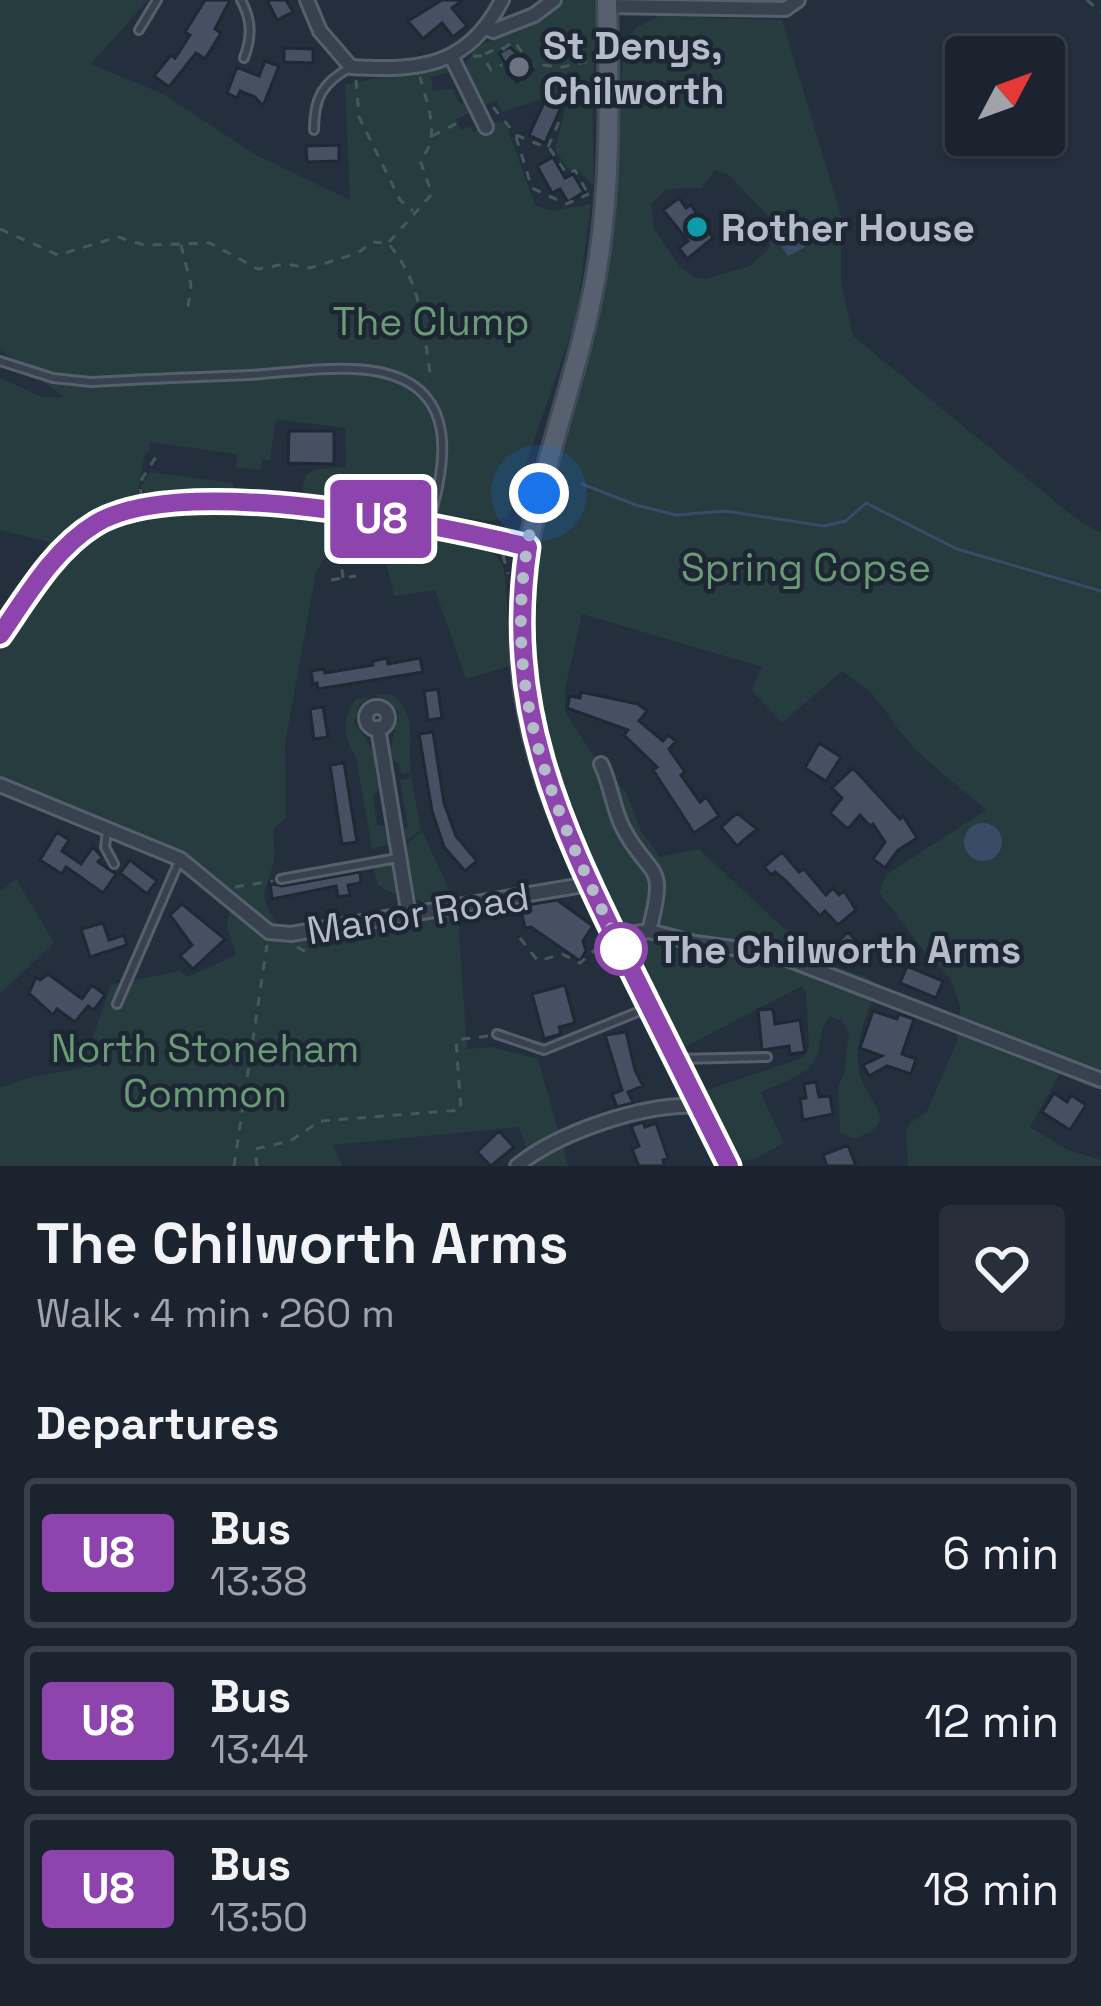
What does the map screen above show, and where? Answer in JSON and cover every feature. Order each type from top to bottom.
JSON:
[{"type":"main road","points":[[608,3],[590,302],[528,547],[520,621],[528,711],[545,777],[589,884],[606,942],[650,1008],[729,1166]]},
{"type":"street","points":[[307,0],[320,31],[351,68],[392,70],[452,58],[486,28],[502,0]]},
{"type":"street","points":[[486,28],[493,31],[513,24],[554,0]]},
{"type":"street","points":[[608,3],[785,8],[798,0]]},
{"type":"street","points":[[452,58],[486,127]]},
{"type":"street","points":[[0,634],[71,543],[97,522],[143,505],[237,502],[428,525],[528,547]]},
{"type":"street","points":[[378,728],[409,916]]},
{"type":"street","points":[[601,764],[622,827],[654,867],[659,892],[649,931]]},
{"type":"street","name":"Manor Road","points":[[0,785],[180,859],[269,932],[291,934],[589,884]]},
{"type":"street","points":[[606,942],[649,931],[695,943],[772,953],[1101,1081]]},
{"type":"street","points":[[517,1166],[574,1130],[698,1106]]},
{"type":"lane","points":[[139,30],[157,0]]},
{"type":"lane","points":[[241,0],[249,14],[250,41],[244,58]]},
{"type":"lane","points":[[314,130],[314,103],[329,80],[351,68]]},
{"type":"lane","points":[[0,361],[52,378],[92,382],[348,368],[386,375],[417,392],[435,409],[446,446],[428,525]]},
{"type":"lane","points":[[107,831],[104,847],[114,864]]},
{"type":"lane","points":[[281,879],[400,858]]},
{"type":"lane","points":[[117,1004],[180,859]]},
{"type":"lane","points":[[497,1034],[544,1050],[650,1008]]},
{"type":"lane","points":[[675,1059],[767,1057]]},
{"type":"path","points":[[1087,0],[1101,12]]},
{"type":"path","points":[[452,58],[483,56],[494,48],[504,50],[514,41],[531,64],[562,67],[583,61],[608,62]]},
{"type":"path","points":[[483,56],[491,70],[502,65]]},
{"type":"path","points":[[388,243],[432,194],[421,160],[430,151],[433,136],[417,65]]},
{"type":"path","points":[[351,68],[359,117],[395,191],[414,212]]},
{"type":"path","points":[[493,107],[516,135],[532,188],[566,204],[597,195],[575,170],[567,173],[547,148],[516,135]]},
{"type":"path","points":[[547,148],[561,117]]},
{"type":"path","points":[[433,136],[461,121]]},
{"type":"path","points":[[0,229],[58,255],[118,237],[143,245],[210,243],[258,269],[285,264],[310,268],[358,253],[372,242],[388,243],[408,267],[418,292],[430,373],[417,392]]},
{"type":"path","points":[[181,244],[190,284],[188,307]]},
{"type":"path","points":[[143,505],[140,482],[156,457]]},
{"type":"path","points":[[343,578],[340,556],[351,515]]},
{"type":"path","points":[[331,580],[356,576]]},
{"type":"path","points":[[220,890],[281,879]]},
{"type":"path","points":[[234,1166],[269,932]]},
{"type":"path","points":[[520,938],[538,961],[562,954],[580,963],[606,942]]},
{"type":"path","points":[[257,1166],[255,1149],[290,1141],[320,1121],[461,1110],[456,1040],[497,1034]]},
{"type":"green space","name":"The Clump","points":[[0,0],[148,0],[91,64],[163,94],[256,155],[350,200],[345,85],[448,63],[455,71],[431,77],[433,91],[453,89],[460,104],[467,101],[472,111],[456,120],[461,130],[470,126],[474,132],[498,121],[506,125],[535,205],[552,211],[591,204],[576,318],[508,517],[490,521],[437,517],[442,498],[431,496],[417,518],[303,501],[306,475],[316,469],[346,467],[345,428],[276,419],[270,460],[262,460],[261,470],[236,467],[237,454],[150,442],[137,498],[81,525],[32,569],[49,542],[0,530],[0,378],[42,397],[64,397],[0,350]]},
{"type":"green space","points":[[560,0],[594,0],[594,186],[576,168],[568,170],[555,149],[570,90],[502,112],[496,100],[482,107],[464,67],[477,47],[540,18]]},
{"type":"green space","name":"Spring Copse","points":[[658,16],[782,20],[841,216],[841,283],[853,336],[1079,521],[1101,533],[1101,1086],[1094,1089],[1060,1073],[1030,1127],[1068,1150],[1101,1160],[1101,1166],[908,1166],[906,1133],[909,1124],[927,1111],[957,1042],[960,1007],[951,979],[879,892],[886,875],[986,810],[914,749],[870,691],[842,671],[782,723],[751,690],[762,667],[582,614],[565,689],[565,712],[595,758],[626,792],[641,831],[660,857],[699,849],[782,927],[804,939],[807,958],[879,985],[858,1055],[861,1078],[881,1120],[872,1131],[854,1139],[840,1132],[838,1087],[849,1031],[830,1016],[815,1061],[794,1078],[760,1092],[784,1143],[755,1159],[736,1161],[701,1092],[803,1058],[809,1046],[806,993],[802,986],[681,1049],[605,897],[610,892],[571,822],[544,740],[530,660],[532,561],[601,300],[625,42],[636,28]],"holes":[[[715,170],[728,174],[774,222],[768,250],[750,266],[706,279],[695,277],[679,266],[654,229],[651,204],[666,189],[701,188]]]},
{"type":"green space","points":[[149,472],[234,483],[233,491],[228,496],[187,492],[147,496],[141,488]]},
{"type":"green space","points":[[188,508],[334,524],[351,538],[357,527],[457,541],[492,553],[504,571],[510,666],[466,679],[435,590],[394,596],[385,558],[367,551],[324,559],[316,572],[285,744],[286,817],[273,829],[275,856],[265,892],[278,926],[190,859],[0,781],[0,651],[39,593],[84,541],[109,526],[147,513]]},
{"type":"green space","points":[[392,694],[406,712],[410,730],[411,772],[401,774],[399,764],[388,759],[399,712],[388,700],[374,695]]},
{"type":"green space","points":[[371,696],[359,705],[354,722],[373,750],[382,785],[373,796],[377,825],[387,827],[391,844],[372,849],[356,757],[346,728],[356,700]]},
{"type":"green space","points":[[411,778],[421,829],[402,845],[398,835],[408,827],[400,780]]},
{"type":"green space","points":[[422,831],[452,896],[423,902],[411,896],[401,850]]},
{"type":"green space","points":[[393,862],[399,887],[396,895],[378,885],[374,869]]},
{"type":"green space","points":[[16,879],[54,943],[0,994],[0,891]]},
{"type":"green space","name":"North Stoneham Common","points":[[230,909],[276,940],[288,941],[458,915],[467,1049],[491,1047],[538,1059],[568,1166],[527,1166],[532,1160],[518,1127],[333,1145],[342,1166],[0,1166],[0,1088],[82,1068],[111,985],[180,971],[187,977],[236,955],[227,926]]},
{"type":"water","points":[[776,227],[802,240],[805,247],[788,256],[773,234]]},
{"type":"water","points":[[983,823],[997,828],[1002,842],[997,856],[983,861],[969,856],[964,842],[969,828]]},
{"type":"building","points":[[205,0],[230,0],[215,29],[221,33],[205,59],[196,53],[169,87],[154,76],[171,55],[175,58]]},
{"type":"building","points":[[267,0],[286,0],[293,12],[277,20]]},
{"type":"building","points":[[442,0],[463,0],[452,8],[467,26],[453,37],[442,23],[423,39],[408,21]]},
{"type":"building","name":"St Denys, Chilworth","points":[[510,47],[533,70],[517,82],[499,53]]},
{"type":"building","points":[[284,48],[313,49],[313,63],[284,62]]},
{"type":"building","points":[[265,61],[279,66],[263,106],[240,91],[237,98],[227,93],[237,67],[259,76]]},
{"type":"building","points":[[546,98],[562,105],[545,143],[529,135]]},
{"type":"building","points":[[339,145],[339,161],[307,162],[306,146]]},
{"type":"building","points":[[553,157],[565,178],[573,174],[584,192],[568,202],[560,189],[552,193],[537,166]]},
{"type":"building","name":"Rother House","points":[[679,198],[686,208],[691,205],[713,238],[687,259],[679,248],[688,241],[663,210]]},
{"type":"building","points":[[289,431],[334,431],[334,464],[288,463]]},
{"type":"building","points":[[387,658],[388,664],[420,658],[423,672],[318,689],[313,684],[311,671],[373,665]]},
{"type":"building","points":[[438,689],[442,718],[428,720],[424,691]]},
{"type":"building","points":[[581,692],[638,704],[647,711],[639,721],[663,741],[668,735],[676,741],[669,749],[685,772],[681,775],[700,802],[706,797],[719,816],[694,833],[653,770],[657,767],[624,735],[628,730],[567,708],[570,696],[580,698]]},
{"type":"building","points":[[323,707],[328,737],[314,739],[310,709]]},
{"type":"building","points":[[433,732],[444,803],[456,836],[477,861],[465,871],[444,847],[432,811],[419,734]]},
{"type":"building","points":[[819,743],[841,757],[826,781],[805,768]]},
{"type":"building","points":[[344,763],[357,842],[342,844],[330,765]]},
{"type":"building","points":[[853,768],[900,819],[903,816],[917,838],[898,850],[885,868],[873,859],[885,842],[873,824],[860,815],[848,829],[830,813],[842,798],[832,788]]},
{"type":"building","points":[[737,813],[757,829],[737,846],[721,827]]},
{"type":"building","points":[[57,832],[69,840],[62,851],[81,864],[93,847],[102,857],[98,862],[116,874],[103,893],[66,867],[62,874],[40,860]]},
{"type":"building","points":[[782,852],[826,895],[833,888],[839,895],[844,891],[856,910],[838,925],[825,911],[820,916],[784,879],[764,867]]},
{"type":"building","points":[[130,860],[157,881],[147,894],[120,873]]},
{"type":"building","points":[[360,872],[361,883],[348,885],[350,895],[338,897],[336,886],[272,899],[270,883],[282,886]]},
{"type":"building","name":"The Chilworth Arms","points":[[557,900],[593,926],[583,941],[586,951],[580,961],[531,927],[525,928],[520,906]]},
{"type":"building","points":[[182,904],[225,939],[193,969],[180,956],[192,945],[170,915]]},
{"type":"building","points":[[103,923],[109,940],[124,935],[127,945],[90,957],[81,929]]},
{"type":"building","points":[[848,932],[863,948],[845,965],[830,949]]},
{"type":"building","points":[[907,966],[943,981],[936,998],[900,983]]},
{"type":"building","points":[[48,974],[82,999],[92,985],[105,995],[94,1010],[88,1006],[75,1022],[57,1009],[53,1015],[29,993],[36,977],[40,980]]},
{"type":"building","points":[[565,985],[575,1023],[559,1027],[561,1034],[544,1039],[532,994]]},
{"type":"building","points":[[773,1009],[775,1024],[800,1020],[805,1052],[790,1054],[789,1046],[762,1050],[758,1010]]},
{"type":"building","points":[[873,1011],[914,1019],[902,1054],[916,1059],[911,1074],[887,1066],[869,1076],[863,1065],[882,1056],[860,1048]]},
{"type":"building","points":[[626,1032],[643,1086],[628,1092],[633,1103],[617,1107],[612,1094],[622,1090],[605,1035]]},
{"type":"building","points":[[816,1082],[819,1097],[830,1096],[833,1114],[803,1120],[804,1084]]},
{"type":"building","points":[[1054,1093],[1067,1102],[1071,1095],[1086,1105],[1070,1130],[1042,1112]]},
{"type":"building","points":[[643,1122],[645,1127],[656,1123],[668,1158],[663,1160],[665,1166],[639,1166],[632,1149],[639,1146],[631,1126]]},
{"type":"building","points":[[499,1131],[514,1147],[491,1166],[477,1152]]},
{"type":"building","points":[[848,1145],[856,1166],[827,1166],[823,1155]]},
{"type":"waterway","points":[[582,484],[676,515],[725,511],[824,526],[846,521],[866,503],[957,549],[1101,591]]},
{"type":"bus line","name":"U8","points":[[0,635],[46,570],[84,531],[119,511],[150,503],[189,500],[296,508],[428,525],[528,547],[520,648],[545,777],[589,884],[729,1166]]},
{"type":"place","name":"St Denys, Chilworth","points":[[519,67]]},
{"type":"place","name":"Rother House","points":[[697,227]]},
{"type":"place","name":"The Chilworth Arms","points":[[621,949]]},
{"type":"route","points":[[539,493],[522,595],[520,648],[526,699],[555,805],[621,949]]}]
